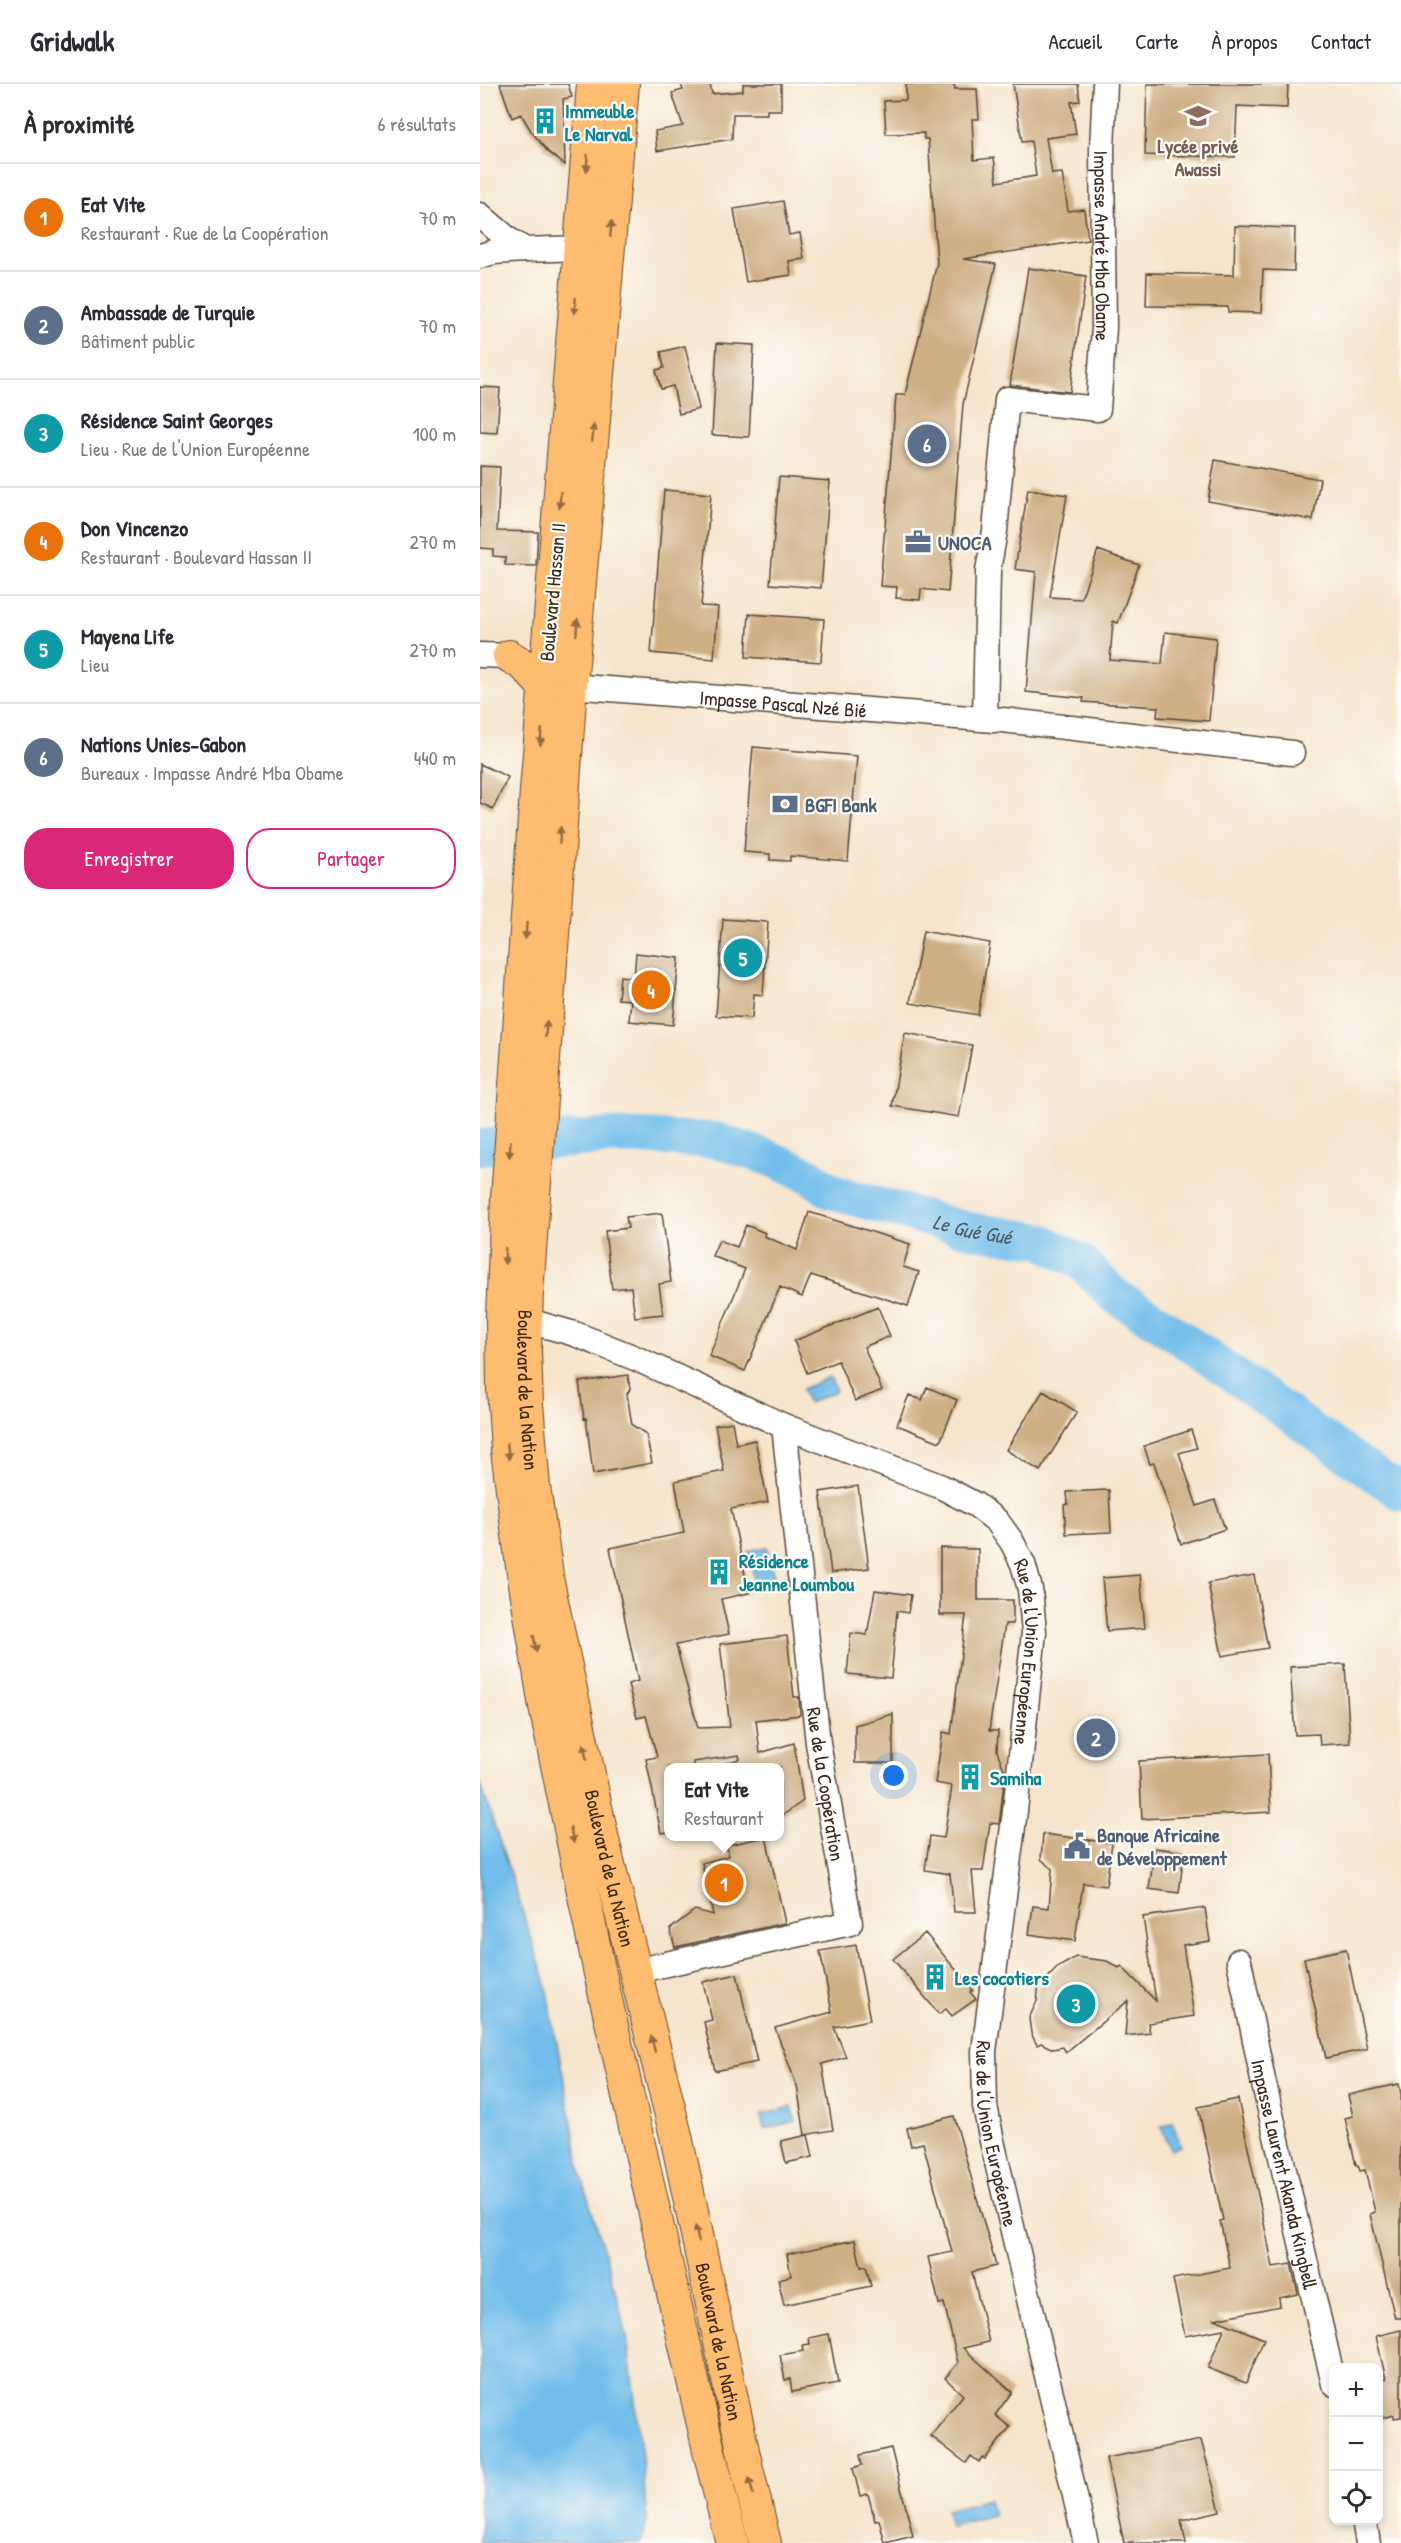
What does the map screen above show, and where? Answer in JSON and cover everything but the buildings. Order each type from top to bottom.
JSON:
[{"type":"main road","name":"Boulevard Hassan II","points":[[535,1184],[542,1088],[558,686],[549,634],[593,84]]},
{"type":"main road","name":"Boulevard Hassan II","points":[[507,1197],[514,1100],[623,84]]},
{"type":"main road","points":[[495,656],[535,644],[549,634]]},
{"type":"main road","points":[[495,656],[525,666],[558,686]]},
{"type":"main road","name":"Boulevard de la Nation","points":[[535,1184],[525,1320],[526,1404],[542,1548],[603,1840],[676,2136],[745,2460],[765,2543]]},
{"type":"main road","name":"Boulevard de la Nation","points":[[507,1197],[502,1363],[505,1423],[522,1566],[545,1707],[599,1969],[707,2444],[732,2543]]},
{"type":"street","name":"Impasse André Mba Obame","points":[[989,719],[988,571],[995,531],[1007,399],[1098,409],[1104,328],[1102,149],[1105,84]]},
{"type":"street","points":[[480,215],[509,240],[525,250]]},
{"type":"street","points":[[480,256],[494,252],[580,248]]},
{"type":"street","name":"Impasse Pascal Nzé Bié","points":[[558,686],[989,719],[1293,753]]},
{"type":"street","name":"Rue de l'Union Européenne","points":[[525,1320],[575,1334],[635,1358],[784,1426],[942,1487],[976,1505],[996,1521],[1012,1542],[1023,1564],[1030,1589],[1034,1632],[1030,1689],[986,2022],[983,2079],[992,2141],[1086,2543]]},
{"type":"street","name":"Rue de la Coopération","points":[[635,1971],[850,1923],[818,1743],[784,1426]]},
{"type":"street","name":"Impasse Laurent Akanda Kingbell","points":[[1239,1961],[1263,2079],[1329,2363]]},
{"type":"street","points":[[1365,2525],[1368,2543]]},
{"type":"water","points":[[830,1377],[836,1391],[808,1403],[802,1389]]},
{"type":"water","points":[[767,1547],[775,1582],[756,1586],[748,1551]]},
{"type":"water","points":[[480,1782],[545,1980],[583,2182],[610,2270],[627,2337],[642,2457],[647,2522],[641,2543],[480,2543]]},
{"type":"water","points":[[792,2107],[796,2121],[764,2129],[761,2115]]},
{"type":"water","points":[[1172,2122],[1181,2146],[1171,2150],[1161,2127]]},
{"type":"water","points":[[989,2499],[993,2515],[950,2526],[946,2510]]},
{"type":"waterway","name":"Le Gué Gué","points":[[480,1147],[614,1136],[715,1140],[769,1158],[810,1176],[832,1192],[969,1230],[1041,1241],[1081,1262],[1115,1296],[1158,1322],[1401,1493]]},
{"type":"place","name":"Lycée privé Awassi","points":[[1198,116]]},
{"type":"place","name":"Immeuble Le Narval","points":[[545,121]]},
{"type":"place","name":"Nations Unies-Gabon","points":[[927,444]]},
{"type":"place","name":"UNOCA","points":[[918,542]]},
{"type":"place","name":"BGFI Bank","points":[[785,804]]},
{"type":"place","name":"Mayena Life","points":[[743,958]]},
{"type":"place","name":"Don Vincenzo","points":[[651,990]]},
{"type":"place","name":"Résidence Jeanne Loumbou","points":[[719,1572]]},
{"type":"place","name":"Ambassade de Turquie","points":[[1096,1738]]},
{"type":"place","name":"Samiha","points":[[970,1777]]},
{"type":"place","name":"Banque Africaine de Développement","points":[[1077,1846]]},
{"type":"place","name":"Eat Vite","points":[[724,1883]]},
{"type":"place","name":"Les cocotiers","points":[[935,1977]]},
{"type":"place","name":"Résidence Saint Georges","points":[[1076,2004]]}]
